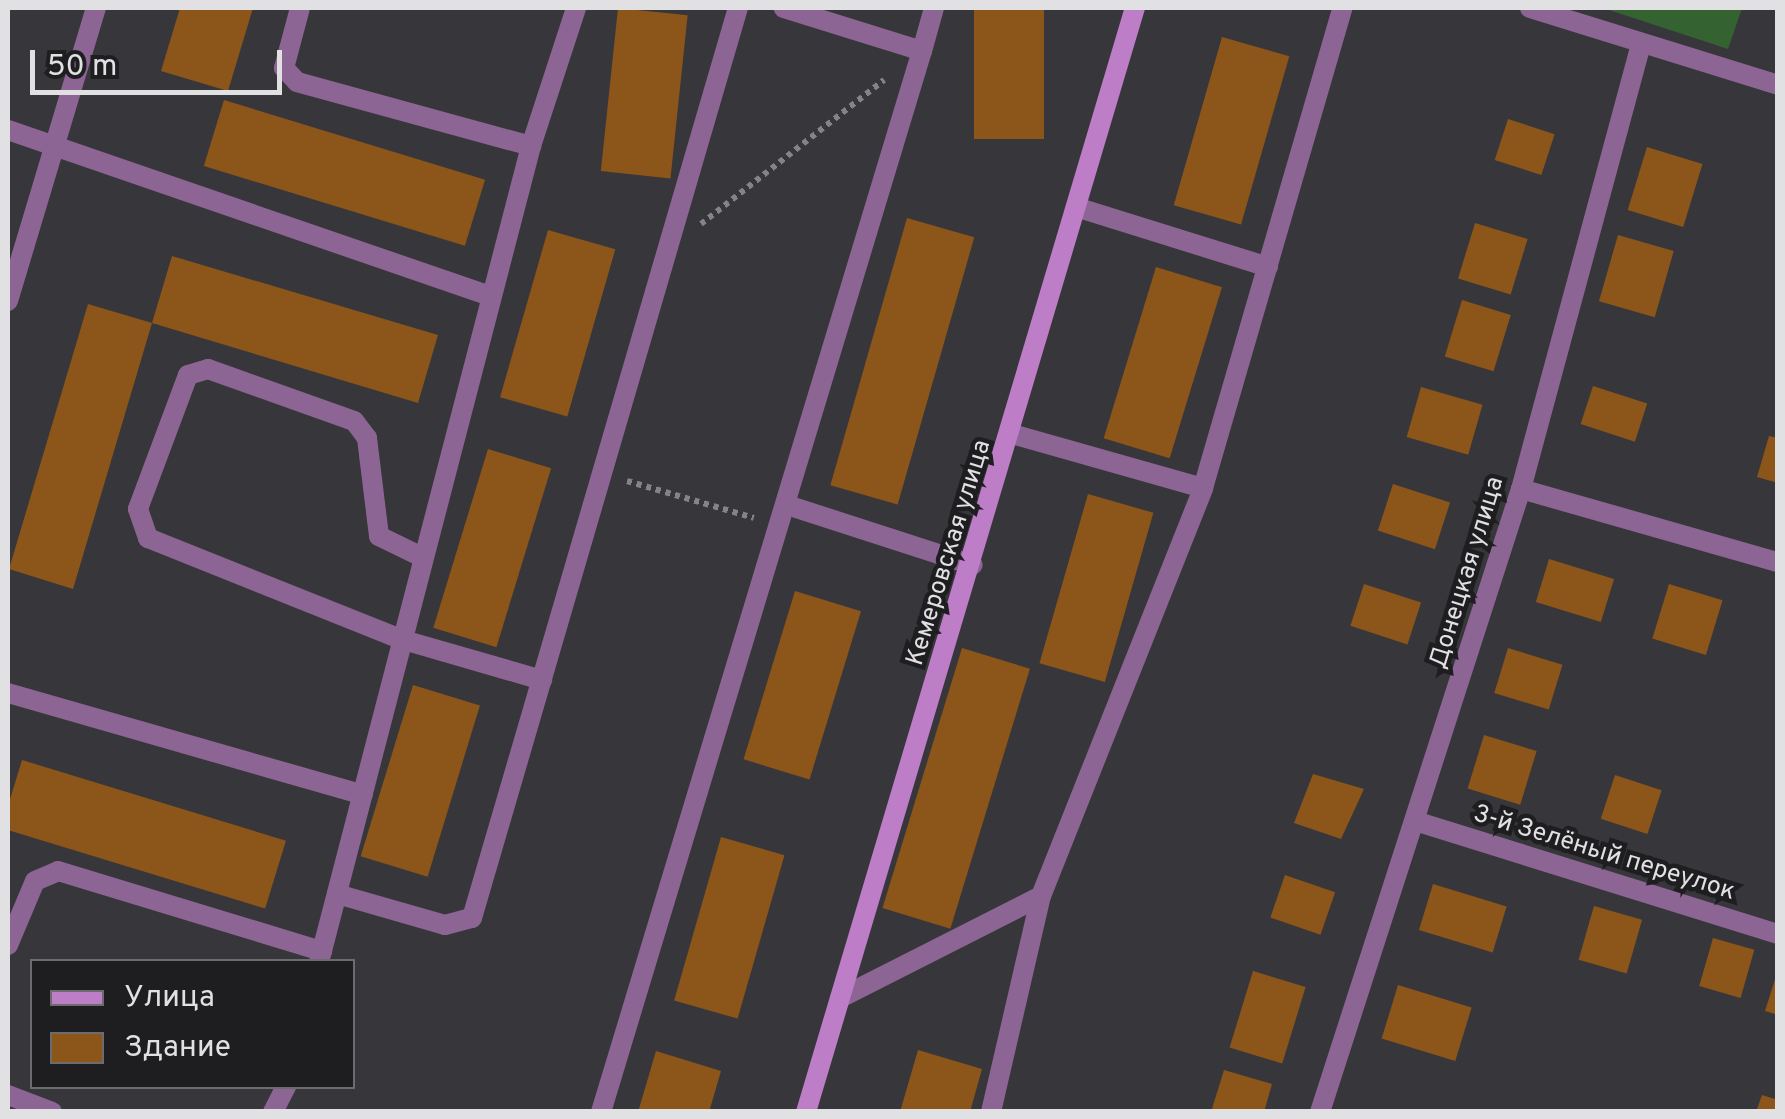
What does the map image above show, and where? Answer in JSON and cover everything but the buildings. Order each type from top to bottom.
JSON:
[{"type":"street","points":[[8,301],[96,8]]},
{"type":"street","points":[[300,8],[284,68],[297,82],[531,146]]},
{"type":"street","points":[[8,945],[35,881],[58,871],[320,956],[490,296],[531,146],[576,8]]},
{"type":"street","points":[[337,894],[445,925],[472,918],[606,476],[738,8]]},
{"type":"street","points":[[784,8],[922,51]]},
{"type":"street","points":[[600,1112],[784,515],[934,8]]},
{"type":"street","name":"Кемеровская улица","points":[[806,1112],[973,565],[1135,8]]},
{"type":"street","points":[[991,1112],[1040,896],[1203,488],[1342,8]]},
{"type":"street","points":[[1530,8],[1778,85]]},
{"type":"street","name":"Донецкая улица","points":[[1320,1112],[1521,489],[1642,44]]},
{"type":"street","points":[[8,130],[490,296]]},
{"type":"street","points":[[1078,208],[1268,267]]},
{"type":"street","points":[[422,557],[380,536],[366,438],[354,421],[208,369],[188,375],[138,509],[148,538],[400,639],[542,680]]},
{"type":"street","points":[[1012,434],[1203,488]]},
{"type":"street","points":[[1521,489],[1778,562]]},
{"type":"street","points":[[784,515],[973,565]]},
{"type":"street","points":[[8,694],[363,795]]},
{"type":"street","name":"3-й Зелёный переулок","points":[[1415,821],[1778,934]]},
{"type":"street","points":[[840,998],[1040,896]]},
{"type":"street","points":[[273,1112],[284,1089]]},
{"type":"street","points":[[8,1095],[52,1112]]},
{"type":"path","points":[[669,250],[922,51]]},
{"type":"path","points":[[606,476],[784,515]]},
{"type":"green space","points":[[1603,8],[1742,8],[1728,49]]}]
